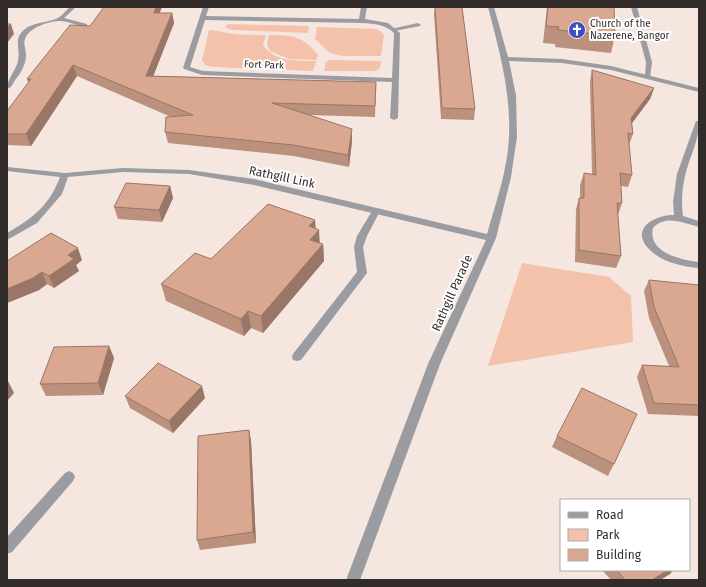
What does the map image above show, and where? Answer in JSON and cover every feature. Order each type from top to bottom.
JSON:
[{"type":"street","points":[[7,87],[22,59],[20,44],[24,35],[31,28],[60,19],[73,7]]},
{"type":"street","name":"Fort Park","points":[[206,7],[186,68],[202,73],[395,80]]},
{"type":"street","points":[[362,21],[364,7]]},
{"type":"street","name":"Rathgill Parade","points":[[353,580],[436,360],[491,238],[507,177],[513,137],[512,95],[505,59],[491,7]]},
{"type":"street","points":[[634,7],[649,62],[648,77]]},
{"type":"street","points":[[202,18],[362,21],[377,22],[394,29],[397,33],[394,118]]},
{"type":"street","points":[[60,19],[85,24]]},
{"type":"street","points":[[394,29],[418,25]]},
{"type":"street","points":[[505,59],[562,61],[611,68],[699,90]]},
{"type":"street","points":[[680,218],[677,202],[681,174],[699,123]]},
{"type":"street","name":"Rathgill Link","points":[[7,168],[65,175],[123,170],[189,172],[254,182],[491,238]]},
{"type":"street","points":[[7,237],[34,221],[58,194],[65,175]]},
{"type":"street","points":[[297,357],[362,273],[362,264],[358,253],[358,245],[376,210]]},
{"type":"street","points":[[699,224],[680,218],[666,218],[655,221],[649,226],[647,236],[650,244],[661,254],[677,262],[699,265]]},
{"type":"street","points":[[7,547],[69,478]]},
{"type":"green space","points":[[228,24],[309,26],[308,33],[233,30],[225,27]]},
{"type":"green space","points":[[317,27],[377,29],[384,35],[381,56],[342,56],[330,53],[315,39]]},
{"type":"green space","points":[[209,30],[225,33],[266,35],[263,45],[273,55],[286,59],[316,61],[313,71],[214,67],[205,65],[202,60]]},
{"type":"green space","points":[[269,35],[285,35],[302,40],[318,55],[316,60],[289,59],[270,51],[267,44]]},
{"type":"green space","points":[[330,60],[381,62],[380,68],[375,71],[324,71],[326,62]]},
{"type":"green space","points":[[522,263],[609,277],[631,296],[633,342],[488,366]]},
{"type":"building","points":[[104,7],[156,7],[154,13],[172,13],[146,76],[376,82],[375,106],[272,103],[352,129],[348,155],[293,145],[165,132],[166,117],[193,115],[73,65],[26,134],[7,134],[7,111],[31,79],[27,79],[70,25],[90,26]]},
{"type":"building","points":[[435,7],[462,7],[475,109],[442,108]]},
{"type":"building","points":[[548,7],[614,7],[615,36],[558,30],[559,27],[546,26]]},
{"type":"building","points":[[592,70],[654,88],[631,118],[633,134],[628,133],[632,175],[620,173],[622,203],[617,203],[621,256],[579,250],[579,198],[584,198],[584,173],[596,175]]},
{"type":"building","points":[[126,183],[170,186],[159,210],[114,207]]},
{"type":"building","points":[[268,204],[315,220],[309,226],[319,230],[310,240],[323,244],[261,316],[248,311],[241,319],[161,284],[195,253],[211,259]]},
{"type":"building","points":[[51,233],[78,248],[68,255],[74,259],[49,276],[42,272],[33,278],[7,289],[7,261]]},
{"type":"building","points":[[649,280],[699,285],[699,405],[654,403],[642,365],[679,367],[654,307]]},
{"type":"building","points":[[109,346],[98,383],[40,384],[54,347]]},
{"type":"building","points":[[158,363],[202,386],[169,421],[125,396]]},
{"type":"building","points":[[582,388],[637,414],[614,464],[557,436]]},
{"type":"building","points":[[249,430],[253,532],[197,540],[198,436]]},
{"type":"building","points":[[618,571],[666,571],[652,580],[625,580]]},
{"type":"place","name":"Church of the Nazerene, Bangor","points":[[577,30]]}]
